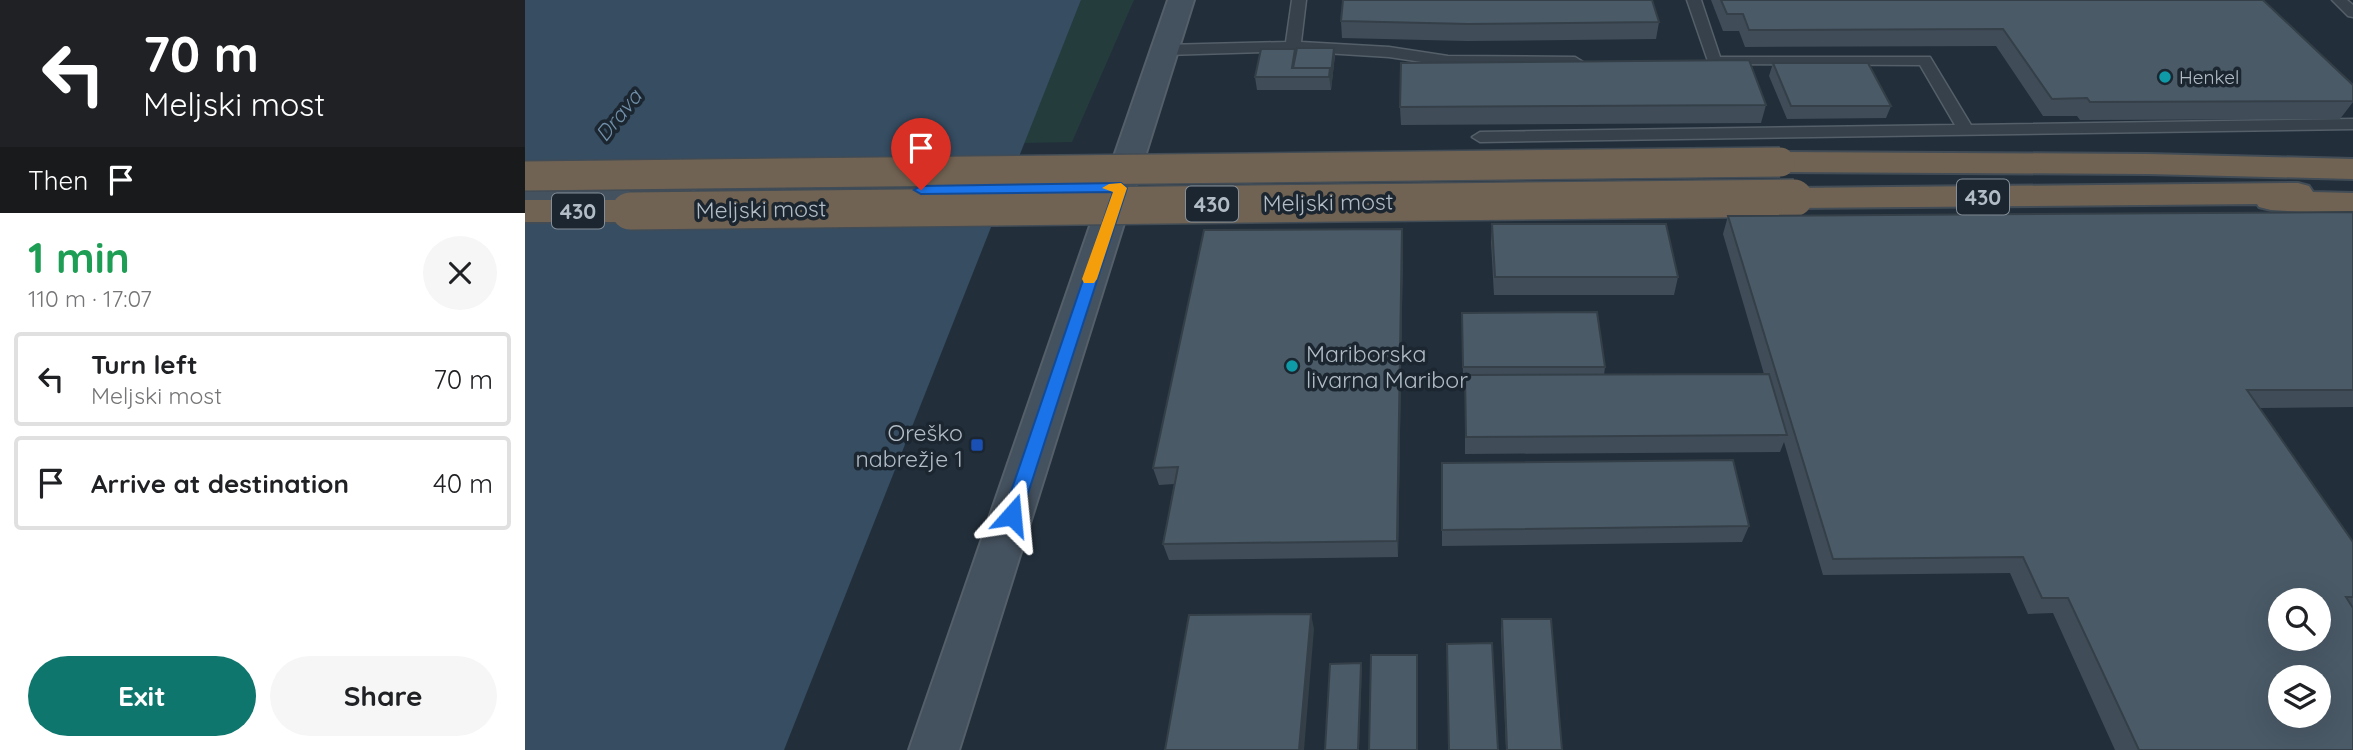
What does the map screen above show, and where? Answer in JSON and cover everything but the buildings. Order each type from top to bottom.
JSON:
[{"type":"highway","points":[[2147,164],[2353,156]]},
{"type":"highway","name":"Meljski most","points":[[525,176],[1780,162],[2147,164]]},
{"type":"highway","name":"430","points":[[2147,164],[2353,169]]},
{"type":"highway","name":"430","points":[[2171,195],[2353,192]]},
{"type":"highway","points":[[2171,195],[2353,204]]},
{"type":"highway","name":"Meljski most","points":[[525,211],[2171,195]]},
{"type":"street","points":[[934,750],[1181,0]]},
{"type":"street","name":"Meljski most","points":[[525,195],[1121,188]]},
{"type":"lane","points":[[1293,46],[1299,0]]},
{"type":"lane","points":[[1694,0],[1707,61],[1925,60],[1966,130]]},
{"type":"lane","points":[[2339,0],[2353,13]]},
{"type":"lane","points":[[1165,50],[1293,46],[1389,52],[1448,61],[1590,62]]},
{"type":"lane","points":[[1480,137],[2353,124]]},
{"type":"green space","points":[[1081,0],[1134,0],[1072,142],[1023,143]]},
{"type":"water","name":"Drava","points":[[525,0],[1081,0],[784,750],[525,750]]},
{"type":"slow traffic","points":[[1089,279],[1121,188],[1109,188]]},
{"type":"place","name":"Henkel","points":[[2165,77]]},
{"type":"place","name":"Mariborska livarna Maribor","points":[[1292,366]]},
{"type":"place","name":"Oreško nabrežje 1","points":[[977,445]]},
{"type":"route","points":[[921,190],[1121,188],[1012,515]]}]
